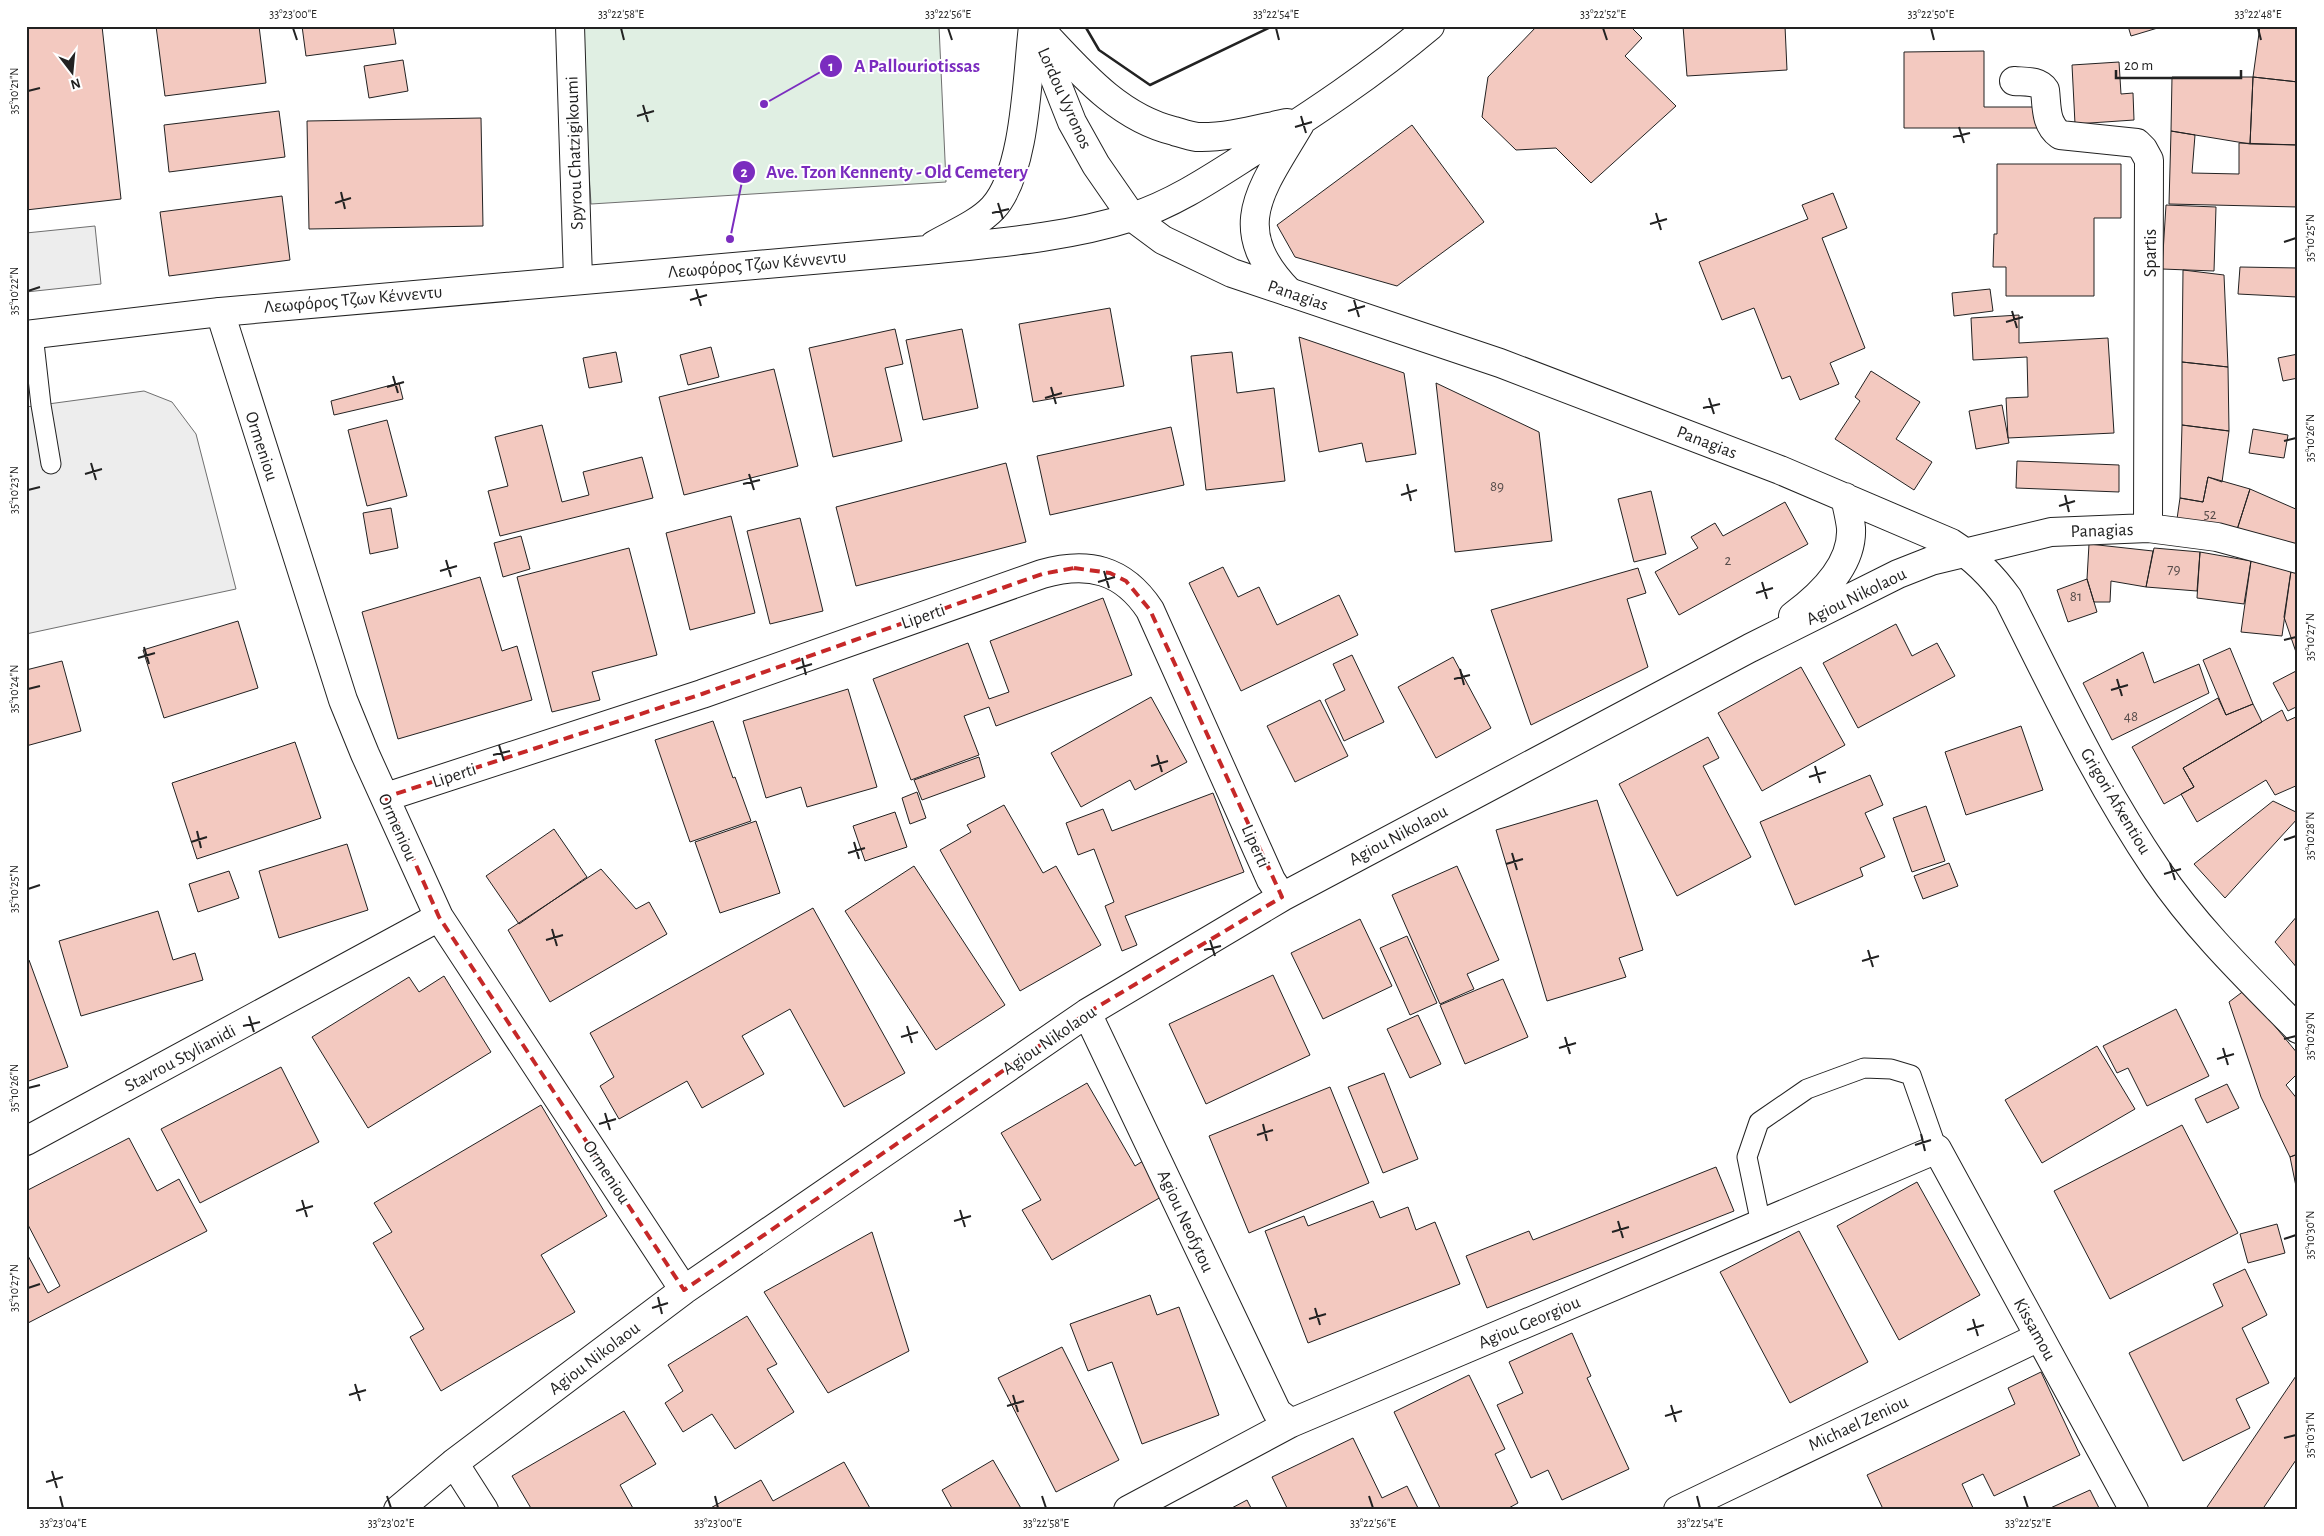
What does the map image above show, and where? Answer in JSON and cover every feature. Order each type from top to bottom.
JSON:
[{"type":"street","name":"Spyrou Chatzigikoumi","points":[[570,26],[578,279]]},
{"type":"street","points":[[1034,26],[1111,100],[1134,116],[1165,129],[1196,137],[1229,134],[1302,121]]},
{"type":"street","points":[[927,250],[992,209],[1007,190],[1017,157],[1034,26]]},
{"type":"street","name":"Lordou Vyronos","points":[[1034,26],[1072,122],[1096,165],[1132,217]]},
{"type":"street","name":"Λεωφόρος Τζων Κέννεντυ","points":[[30,334],[220,312],[578,279],[927,250],[1013,241],[1073,231],[1132,217],[1182,195],[1302,121],[1389,60],[1430,26]]},
{"type":"street","name":"Spartis","points":[[2014,81],[2043,86],[2047,117],[2054,130],[2060,135],[2137,143],[2149,160],[2148,528]]},
{"type":"street","points":[[1289,292],[1273,275],[1258,250],[1253,232],[1254,215],[1268,178],[1302,121]]},
{"type":"street","name":"Panagias","points":[[1132,217],[1163,240],[1232,273],[1500,363],[1780,470],[1951,543],[1966,553],[2052,532],[2148,528],[2217,537],[2298,559]]},
{"type":"street","name":"Ormeniou","points":[[220,312],[343,700],[365,754],[439,917],[684,1290]]},
{"type":"street","name":"Agiou Nikolaou","points":[[1750,648],[1816,597],[1844,561],[1850,544],[1851,528],[1845,498]]},
{"type":"street","name":"Agiou Nikolaou","points":[[398,1510],[454,1463],[684,1290],[1087,1013],[1282,897],[1750,648],[1898,574],[1931,561],[1966,553]]},
{"type":"street","name":"Grigori Afxentiou","points":[[1966,553],[1999,585],[2008,598],[2068,721],[2114,802],[2158,872],[2216,947],[2298,1029]]},
{"type":"street","name":"Liperti","points":[[386,797],[702,694],[1042,574],[1074,568],[1093,570],[1110,574],[1126,581],[1140,594],[1150,610],[1271,880],[1282,897]]},
{"type":"street","name":"Stavrou Stylianidi","points":[[26,1141],[439,917]]},
{"type":"street","name":"Agiou Neofytou","points":[[1087,1013],[1277,1412],[1291,1423]]},
{"type":"street","name":"Agiou Georgiou","points":[[1128,1510],[1291,1423],[1937,1149]]},
{"type":"street","name":"Kissamou","points":[[1937,1149],[2134,1510]]},
{"type":"street","name":"Michael Zeniou","points":[[1678,1510],[2039,1337]]},
{"type":"street","points":[[454,1463],[484,1510]]},
{"type":"lane","points":[[30,334],[51,464]]},
{"type":"lane","points":[[1760,1224],[1747,1157],[1759,1122],[1807,1089],[1864,1068],[1891,1069],[1911,1075],[1937,1149]]},
{"type":"highlighted area","points":[[1074,568],[1110,573],[1126,581],[1150,610],[1282,897],[1087,1013],[684,1290],[439,917],[386,797],[702,694],[1042,574]]},
{"type":"green space","points":[[580,26],[939,26],[946,182],[591,204]]},
{"type":"shaded area","points":[[95,226],[101,284],[26,292],[26,233]]},
{"type":"shaded area","points":[[144,391],[172,402],[196,434],[236,589],[26,634],[26,407]]},
{"type":"building","points":[[26,26],[102,26],[121,199],[26,210]]},
{"type":"building","points":[[156,26],[259,26],[266,83],[165,96]]},
{"type":"building","points":[[302,26],[393,26],[396,44],[306,56]]},
{"type":"building","points":[[1537,26],[1630,26],[1642,38],[1625,56],[1676,106],[1591,183],[1556,148],[1516,150],[1482,117],[1488,77]]},
{"type":"building","points":[[1683,26],[1785,26],[1787,70],[1687,76]]},
{"type":"building","points":[[2128,26],[2161,26],[2161,27],[2131,36]]},
{"type":"building","points":[[2260,26],[2298,26],[2298,82],[2253,77]]},
{"type":"building","points":[[1984,51],[1984,107],[2037,107],[2037,128],[1904,128],[1904,52]]},
{"type":"building","points":[[403,60],[408,91],[369,98],[364,66]]},
{"type":"building","points":[[2119,62],[2121,94],[2133,93],[2134,120],[2075,124],[2072,65]]},
{"type":"building","points":[[2172,77],[2253,77],[2250,144],[2171,131]]},
{"type":"building","points":[[2253,77],[2298,82],[2298,145],[2250,144]]},
{"type":"building","points":[[279,111],[285,157],[169,172],[164,125]]},
{"type":"building","points":[[481,118],[483,226],[309,229],[307,121]]},
{"type":"building","points":[[1412,125],[1484,222],[1397,286],[1295,257],[1277,225]]},
{"type":"building","points":[[2171,131],[2195,135],[2192,173],[2239,174],[2239,143],[2298,145],[2298,207],[2169,204]]},
{"type":"building","points":[[1997,164],[2121,164],[2121,218],[2094,218],[2094,296],[2006,296],[2006,267],[1993,267],[1994,234],[1997,234]]},
{"type":"building","points":[[1833,193],[1847,228],[1822,238],[1865,348],[1830,363],[1839,384],[1800,400],[1790,376],[1782,379],[1754,308],[1722,320],[1699,262],[1808,219],[1802,205]]},
{"type":"building","points":[[282,196],[290,260],[169,276],[160,212]]},
{"type":"building","points":[[2166,205],[2216,207],[2214,271],[2162,269]]},
{"type":"building","points":[[2240,267],[2298,268],[2298,329],[2296,329],[2297,297],[2238,294]]},
{"type":"building","points":[[2183,270],[2224,275],[2228,367],[2182,362]]},
{"type":"building","points":[[1990,289],[1993,311],[1954,316],[1952,293]]},
{"type":"building","points":[[1110,308],[1124,386],[1033,402],[1019,324]]},
{"type":"building","points":[[2019,315],[2019,343],[2108,338],[2114,433],[2008,438],[2006,398],[2028,397],[2027,357],[1973,360],[1971,318]]},
{"type":"building","points":[[895,329],[903,364],[885,368],[902,441],[833,457],[809,348]]},
{"type":"building","points":[[962,329],[978,408],[923,420],[906,340]]},
{"type":"building","points":[[1299,337],[1404,373],[1416,454],[1366,462],[1362,443],[1319,452]]},
{"type":"building","points":[[711,347],[719,377],[688,385],[680,355]]},
{"type":"building","points":[[616,352],[622,382],[589,388],[583,358]]},
{"type":"building","points":[[1232,352],[1237,393],[1274,388],[1285,481],[1206,490],[1191,356]]},
{"type":"building","points":[[2298,354],[2298,378],[2283,381],[2278,358]]},
{"type":"building","points":[[2182,362],[2228,367],[2229,431],[2182,425]]},
{"type":"building","points":[[774,369],[798,466],[684,495],[659,397]]},
{"type":"building","points":[[1871,371],[1920,402],[1896,439],[1932,462],[1914,490],[1835,439],[1860,401],[1855,397]]},
{"type":"building","points":[[399,383],[403,399],[334,415],[331,401]]},
{"type":"building","points":[[1436,383],[1539,432],[1552,541],[1455,552]]},
{"type":"building","points":[[2002,405],[2009,443],[1976,449],[1969,411]]},
{"type":"building","points":[[387,420],[407,496],[367,506],[348,430]]},
{"type":"building","points":[[542,425],[562,502],[589,495],[583,472],[642,457],[653,498],[500,536],[488,491],[508,486],[495,437]]},
{"type":"building","points":[[2182,425],[2229,431],[2222,482],[2208,477],[2203,502],[2180,498]]},
{"type":"building","points":[[1171,427],[1184,485],[1050,515],[1037,456]]},
{"type":"building","points":[[2253,429],[2288,435],[2284,458],[2249,453]]},
{"type":"building","points":[[2017,461],[2119,465],[2119,492],[2016,488]]},
{"type":"building","points":[[1006,463],[1026,542],[856,586],[836,507]]},
{"type":"building","points":[[2208,477],[2250,489],[2235,536],[2176,526],[2180,498],[2203,502]]},
{"type":"building","points":[[2250,489],[2298,510],[2298,549],[2235,536]]},
{"type":"building","points":[[1651,491],[1666,554],[1634,562],[1618,499]]},
{"type":"building","points":[[1785,502],[1808,544],[1679,615],[1655,572],[1698,548],[1691,537],[1715,523],[1723,536]]},
{"type":"building","points":[[391,508],[398,548],[370,554],[363,513]]},
{"type":"building","points":[[731,516],[755,613],[690,630],[666,533]]},
{"type":"building","points":[[800,518],[823,611],[770,624],[747,531]]},
{"type":"building","points":[[521,536],[530,569],[503,577],[494,543]]},
{"type":"building","points":[[2089,544],[2153,551],[2146,587],[2111,581],[2110,602],[2094,602],[2087,579]]},
{"type":"building","points":[[629,548],[657,655],[592,672],[600,700],[552,712],[517,577]]},
{"type":"building","points":[[2154,548],[2200,552],[2197,591],[2146,587]]},
{"type":"building","points":[[2200,552],[2251,561],[2244,604],[2197,598]]},
{"type":"building","points":[[2251,561],[2291,571],[2282,636],[2241,632]]},
{"type":"building","points":[[1223,567],[1238,597],[1259,587],[1277,625],[1339,595],[1358,635],[1241,691],[1189,583]]},
{"type":"building","points":[[1638,568],[1646,593],[1627,599],[1648,667],[1531,725],[1491,610]]},
{"type":"building","points":[[2291,571],[2298,573],[2298,658],[2284,617]]},
{"type":"building","points":[[480,577],[502,651],[517,646],[532,700],[398,739],[362,612]]},
{"type":"building","points":[[2087,579],[2097,612],[2068,622],[2057,590]]},
{"type":"building","points":[[1103,598],[1132,675],[996,726],[989,707],[964,716],[979,755],[911,780],[873,679],[968,643],[989,699],[1009,692],[990,641]]},
{"type":"building","points":[[238,621],[258,688],[164,718],[143,650]]},
{"type":"building","points":[[1896,624],[1912,656],[1937,643],[1955,676],[1858,728],[1823,663]]},
{"type":"building","points":[[2230,648],[2253,704],[2226,715],[2203,660]]},
{"type":"building","points":[[2143,652],[2154,683],[2199,664],[2209,693],[2112,740],[2083,683]]},
{"type":"building","points":[[1352,655],[1384,722],[1344,741],[1325,700],[1345,690],[1333,664]]},
{"type":"building","points":[[1453,657],[1491,728],[1436,758],[1398,687]]},
{"type":"building","points":[[62,661],[81,731],[26,746],[26,670]]},
{"type":"building","points":[[1801,667],[1845,745],[1762,791],[1718,713]]},
{"type":"building","points":[[2298,670],[2298,706],[2288,711],[2273,683]]},
{"type":"building","points":[[848,689],[877,787],[807,807],[801,787],[766,798],[743,721]]},
{"type":"building","points":[[1151,697],[1187,762],[1135,790],[1130,780],[1081,807],[1051,753]]},
{"type":"building","points":[[2218,698],[2226,715],[2253,704],[2262,722],[2183,768],[2194,787],[2164,804],[2132,747]]},
{"type":"building","points":[[1320,700],[1348,756],[1295,782],[1267,726]]},
{"type":"building","points":[[2282,710],[2287,721],[2298,716],[2298,785],[2275,795],[2266,780],[2197,822],[2181,794],[2194,787],[2183,768]]},
{"type":"building","points":[[713,721],[733,778],[735,777],[751,821],[690,842],[655,740]]},
{"type":"building","points":[[2021,726],[2043,790],[1966,815],[1945,752]]},
{"type":"building","points":[[1708,737],[1719,758],[1703,766],[1751,857],[1677,896],[1619,784]]},
{"type":"building","points":[[295,742],[321,818],[197,859],[172,783]]},
{"type":"building","points":[[979,757],[985,777],[922,800],[914,780]]},
{"type":"building","points":[[1870,775],[1883,805],[1865,813],[1885,857],[1860,868],[1863,876],[1795,905],[1760,822]]},
{"type":"building","points":[[917,792],[926,818],[910,824],[902,798]]},
{"type":"building","points":[[1213,793],[1244,872],[1125,916],[1137,945],[1122,951],[1105,906],[1114,902],[1094,849],[1078,855],[1066,823],[1103,809],[1112,831]]},
{"type":"building","points":[[1597,800],[1643,950],[1619,958],[1626,977],[1547,1001],[1496,830]]},
{"type":"building","points":[[2273,801],[2298,813],[2298,818],[2225,898],[2194,864]]},
{"type":"building","points":[[1004,805],[1043,873],[1056,866],[1101,945],[1020,991],[940,850],[971,832],[967,825]]},
{"type":"building","points":[[1926,806],[1945,861],[1912,872],[1893,818]]},
{"type":"building","points":[[895,812],[907,847],[865,861],[853,826]]},
{"type":"building","points":[[756,821],[780,893],[720,913],[695,842]]},
{"type":"building","points":[[554,829],[587,877],[519,924],[486,876]]},
{"type":"building","points":[[347,844],[368,910],[279,938],[259,871]]},
{"type":"building","points":[[1949,863],[1958,886],[1923,899],[1914,876]]},
{"type":"building","points":[[914,866],[1005,1005],[936,1050],[845,911]]},
{"type":"building","points":[[1457,866],[1499,960],[1467,974],[1474,989],[1440,1004],[1392,895]]},
{"type":"building","points":[[601,869],[636,909],[649,902],[667,934],[550,1002],[508,930]]},
{"type":"building","points":[[229,871],[239,898],[198,912],[189,884]]},
{"type":"building","points":[[813,908],[905,1073],[844,1107],[790,1009],[742,1036],[764,1074],[702,1108],[687,1081],[619,1119],[600,1086],[614,1077],[590,1033]]},
{"type":"building","points":[[158,911],[173,960],[195,953],[203,980],[81,1016],[59,941]]},
{"type":"building","points":[[2298,915],[2298,969],[2275,942]]},
{"type":"building","points":[[1360,919],[1392,986],[1323,1019],[1291,953]]},
{"type":"building","points":[[1407,936],[1437,1003],[1410,1015],[1380,948]]},
{"type":"building","points":[[26,960],[29,960],[68,1067],[26,1082]]},
{"type":"building","points":[[1273,975],[1310,1055],[1206,1104],[1169,1024]]},
{"type":"building","points":[[444,976],[491,1052],[368,1128],[312,1037],[409,977],[419,992]]},
{"type":"building","points":[[1503,979],[1528,1037],[1465,1064],[1440,1005]]},
{"type":"building","points":[[2245,990],[2298,1054],[2298,1073],[2286,1085],[2298,1100],[2298,1154],[2290,1157],[2261,1097],[2229,1002]]},
{"type":"building","points":[[2176,1009],[2209,1076],[2147,1106],[2128,1068],[2117,1073],[2103,1046]]},
{"type":"building","points":[[1418,1015],[1441,1064],[1410,1078],[1387,1029]]},
{"type":"building","points":[[2097,1046],[2135,1109],[2042,1163],[2005,1100]]},
{"type":"building","points":[[281,1067],[319,1142],[200,1203],[161,1129]]},
{"type":"building","points":[[1384,1073],[1418,1159],[1383,1173],[1348,1087]]},
{"type":"building","points":[[1087,1083],[1135,1166],[1148,1158],[1168,1193],[1052,1260],[1022,1210],[1041,1200],[1001,1133]]},
{"type":"building","points":[[2227,1084],[2239,1108],[2207,1123],[2195,1099]]},
{"type":"building","points":[[1330,1087],[1369,1183],[1249,1233],[1209,1136]]},
{"type":"building","points":[[541,1105],[607,1216],[541,1255],[575,1312],[441,1391],[410,1337],[424,1329],[373,1243],[392,1232],[374,1203]]},
{"type":"building","points":[[2182,1125],[2238,1233],[2110,1299],[2054,1191]]},
{"type":"building","points":[[129,1138],[157,1191],[179,1179],[207,1231],[26,1324],[26,1252],[48,1293],[60,1286],[26,1221],[26,1191]]},
{"type":"building","points":[[2298,1154],[2298,1196],[2290,1157]]},
{"type":"building","points":[[1716,1167],[1734,1211],[1487,1308],[1466,1256],[1529,1231],[1533,1240]]},
{"type":"building","points":[[1917,1182],[1980,1295],[1899,1340],[1837,1226]]},
{"type":"building","points":[[1373,1201],[1380,1218],[1408,1207],[1416,1230],[1435,1222],[1460,1284],[1308,1343],[1265,1231],[1304,1216],[1308,1226]]},
{"type":"building","points":[[2277,1224],[2285,1253],[2248,1263],[2240,1234]]},
{"type":"building","points":[[1799,1231],[1868,1362],[1790,1403],[1720,1272]]},
{"type":"building","points":[[872,1232],[909,1351],[828,1393],[764,1292]]},
{"type":"building","points":[[2245,1269],[2267,1315],[2242,1328],[2269,1383],[2236,1399],[2250,1428],[2183,1461],[2129,1353],[2223,1306],[2213,1284]]},
{"type":"building","points":[[1150,1295],[1157,1315],[1179,1307],[1219,1415],[1142,1444],[1112,1362],[1088,1371],[1070,1324]]},
{"type":"building","points":[[747,1316],[777,1364],[767,1369],[794,1412],[735,1449],[712,1414],[683,1432],[665,1403],[683,1391],[668,1365]]},
{"type":"building","points":[[1572,1333],[1591,1376],[1587,1378],[1629,1469],[1562,1500],[1548,1470],[1531,1478],[1497,1405],[1523,1393],[1509,1362]]},
{"type":"building","points":[[1062,1347],[1119,1460],[1056,1492],[998,1378]]},
{"type":"building","points":[[2041,1372],[2080,1455],[1994,1496],[1983,1474],[1962,1484],[1974,1510],[1881,1510],[1883,1509],[1867,1475],[2015,1404],[2008,1388]]},
{"type":"building","points":[[2298,1373],[2298,1457],[2262,1510],[2205,1510]]},
{"type":"building","points":[[1469,1375],[1505,1449],[1495,1454],[1518,1503],[1505,1510],[1441,1510],[1394,1412]]},
{"type":"building","points":[[624,1411],[656,1464],[620,1485],[634,1510],[532,1510],[512,1476]]},
{"type":"building","points":[[1353,1438],[1382,1498],[1407,1486],[1419,1510],[1288,1510],[1272,1477]]},
{"type":"building","points":[[993,1460],[1022,1510],[953,1510],[942,1490]]},
{"type":"building","points":[[844,1462],[871,1510],[707,1510],[761,1480],[773,1501]]},
{"type":"building","points":[[2090,1490],[2100,1510],[2046,1510]]},
{"type":"building","points":[[1247,1500],[1252,1510],[1228,1510]]},
{"type":"wall","points":[[1085,26],[1099,50],[1150,85],[1273,26]]},
{"type":"place","name":"A Pallouriotissas","points":[[764,104]]},
{"type":"place","name":"Ave. Tzon Kennenty - Old Cemetery","points":[[730,239]]}]
